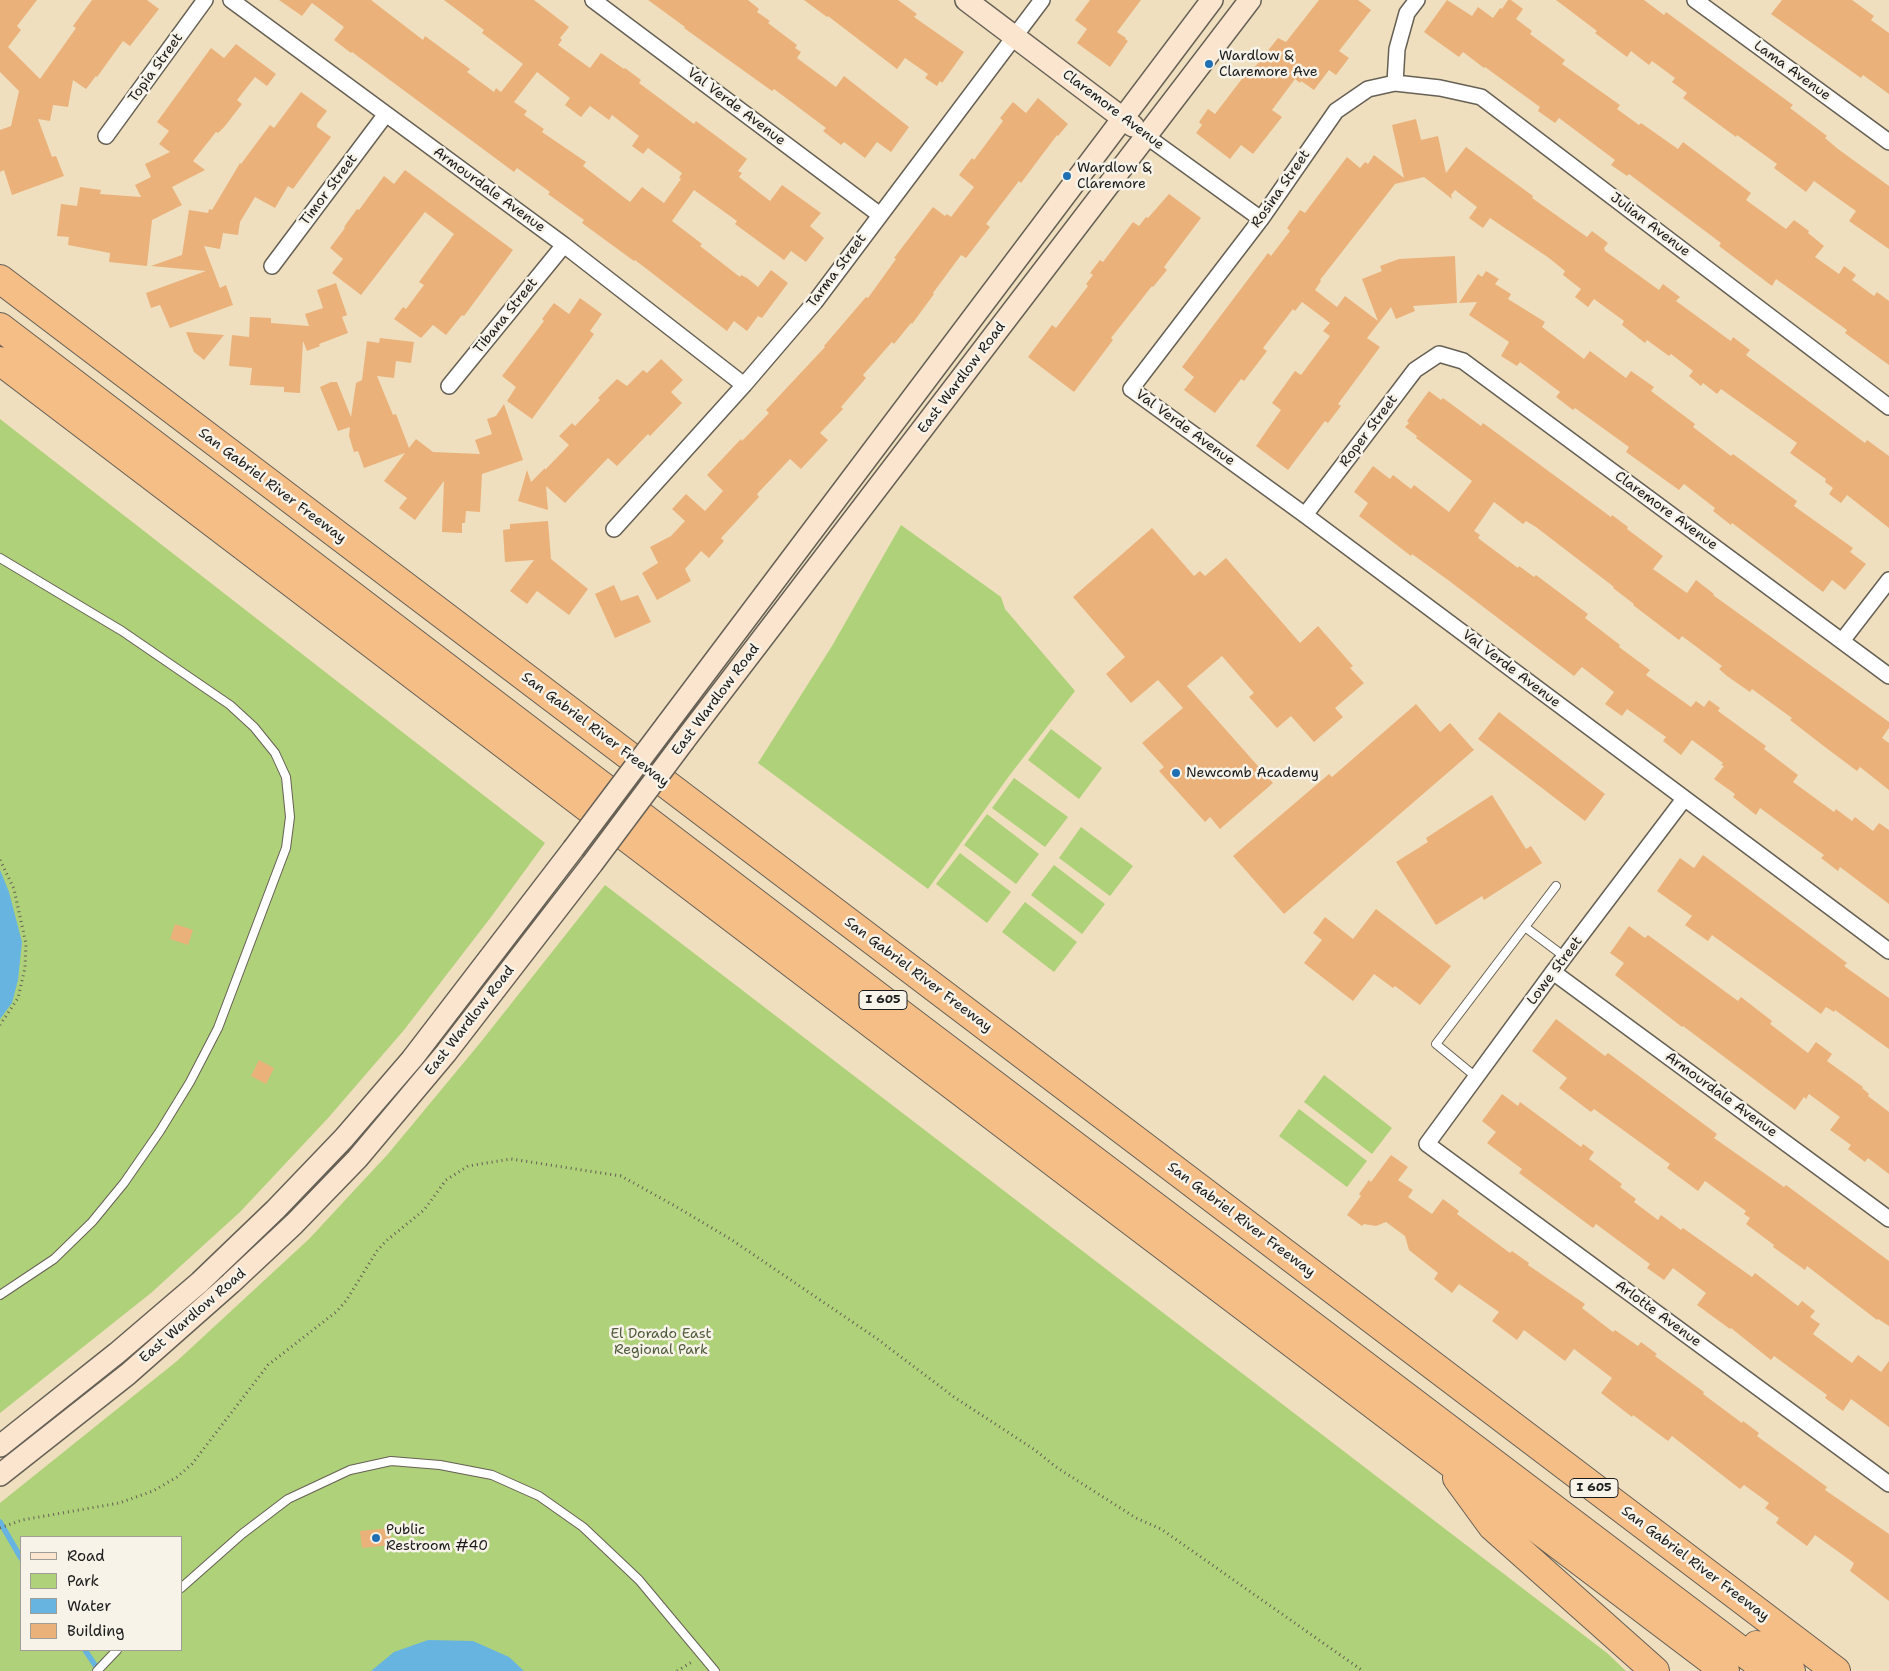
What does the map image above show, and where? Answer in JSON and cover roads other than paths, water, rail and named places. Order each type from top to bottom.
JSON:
[{"type":"highway","name":"San Gabriel River Freeway","points":[[0,279],[1836,1671]]},
{"type":"highway","name":"I 605","points":[[0,327],[905,1017],[1768,1671]]},
{"type":"highway","name":"I 605","points":[[0,361],[1725,1671]]},
{"type":"highway","name":"I 605","points":[[1352,1304],[1363,1343],[1791,1671]]},
{"type":"highway","points":[[1440,1454],[1492,1526],[1655,1671]]},
{"type":"main road","name":"Claremore Avenue","points":[[966,0],[1146,136]]},
{"type":"main road","name":"East Wardlow Road","points":[[0,1446],[117,1353],[200,1282],[275,1210],[337,1145],[412,1059],[573,849],[1212,0]]},
{"type":"main road","name":"East Wardlow Road","points":[[0,1475],[128,1374],[231,1283],[294,1224],[357,1159],[446,1053],[592,864],[1250,0]]},
{"type":"street","name":"Topia Street","points":[[106,136],[205,0]]},
{"type":"street","name":"Armourdale Avenue","points":[[231,0],[564,245],[744,384]]},
{"type":"street","name":"Val Verde Avenue","points":[[593,0],[880,215]]},
{"type":"street","name":"Tarma Street","points":[[614,529],[815,302],[1042,0]]},
{"type":"street","points":[[1395,83],[1398,48],[1407,13],[1417,0]]},
{"type":"street","name":"Lama Avenue","points":[[1695,0],[1889,142]]},
{"type":"street","name":"Rosina Street","points":[[1131,389],[1261,219],[1336,111],[1368,89],[1395,83]]},
{"type":"street","name":"Julian Avenue","points":[[1395,83],[1440,88],[1482,97],[1889,407]]},
{"type":"street","name":"Timor Street","points":[[272,266],[386,114]]},
{"type":"street","name":"Claremore Avenue","points":[[1146,136],[1261,219]]},
{"type":"street","name":"Tibana Street","points":[[449,386],[564,245]]},
{"type":"street","name":"Claremore Avenue","points":[[1439,354],[1463,361],[1889,676]]},
{"type":"street","name":"Roper Street","points":[[1305,515],[1415,370],[1439,354]]},
{"type":"street","name":"Val Verde Avenue","points":[[1131,389],[1305,515],[1889,951]]},
{"type":"street","points":[[1842,641],[1889,580]]},
{"type":"street","name":"Lowe Street","points":[[1427,1144],[1564,957],[1684,799]]},
{"type":"street","name":"Armourdale Avenue","points":[[1553,972],[1889,1219]]},
{"type":"street","name":"Arlotte Avenue","points":[[1427,1144],[1889,1484]]},
{"type":"lane","points":[[0,558],[122,631],[230,705],[254,727],[275,753],[286,777],[290,817],[286,848],[230,998],[214,1036],[170,1115],[124,1182],[92,1222],[54,1259],[0,1295]]},
{"type":"lane","points":[[1476,1076],[1436,1044],[1556,886]]},
{"type":"lane","points":[[1525,927],[1564,957]]},
{"type":"lane","points":[[182,1587],[242,1534],[288,1498],[350,1470],[383,1462],[440,1465],[492,1475],[539,1496],[583,1527],[639,1580],[715,1671]]},
{"type":"lane","points":[[97,1671],[116,1651]]},
{"type":"water","points":[[0,870],[9,892],[22,942],[18,980],[12,1003],[0,1019]]},
{"type":"water","points":[[428,1640],[473,1641],[509,1657],[524,1671],[371,1671],[394,1652]]},
{"type":"waterway","points":[[0,1522],[20,1556]]},
{"type":"waterway","points":[[86,1651],[99,1671]]},
{"type":"place","name":"Wardlow & Claremore Ave","points":[[1209,64]]},
{"type":"place","name":"Wardlow & Claremore","points":[[1067,176]]},
{"type":"place","name":"Newcomb Academy","points":[[1176,773]]},
{"type":"place","name":"Public Restroom #40","points":[[376,1538]]},
{"type":"park label","name":"El Dorado East Regional Park","points":[[661,1342]]}]
